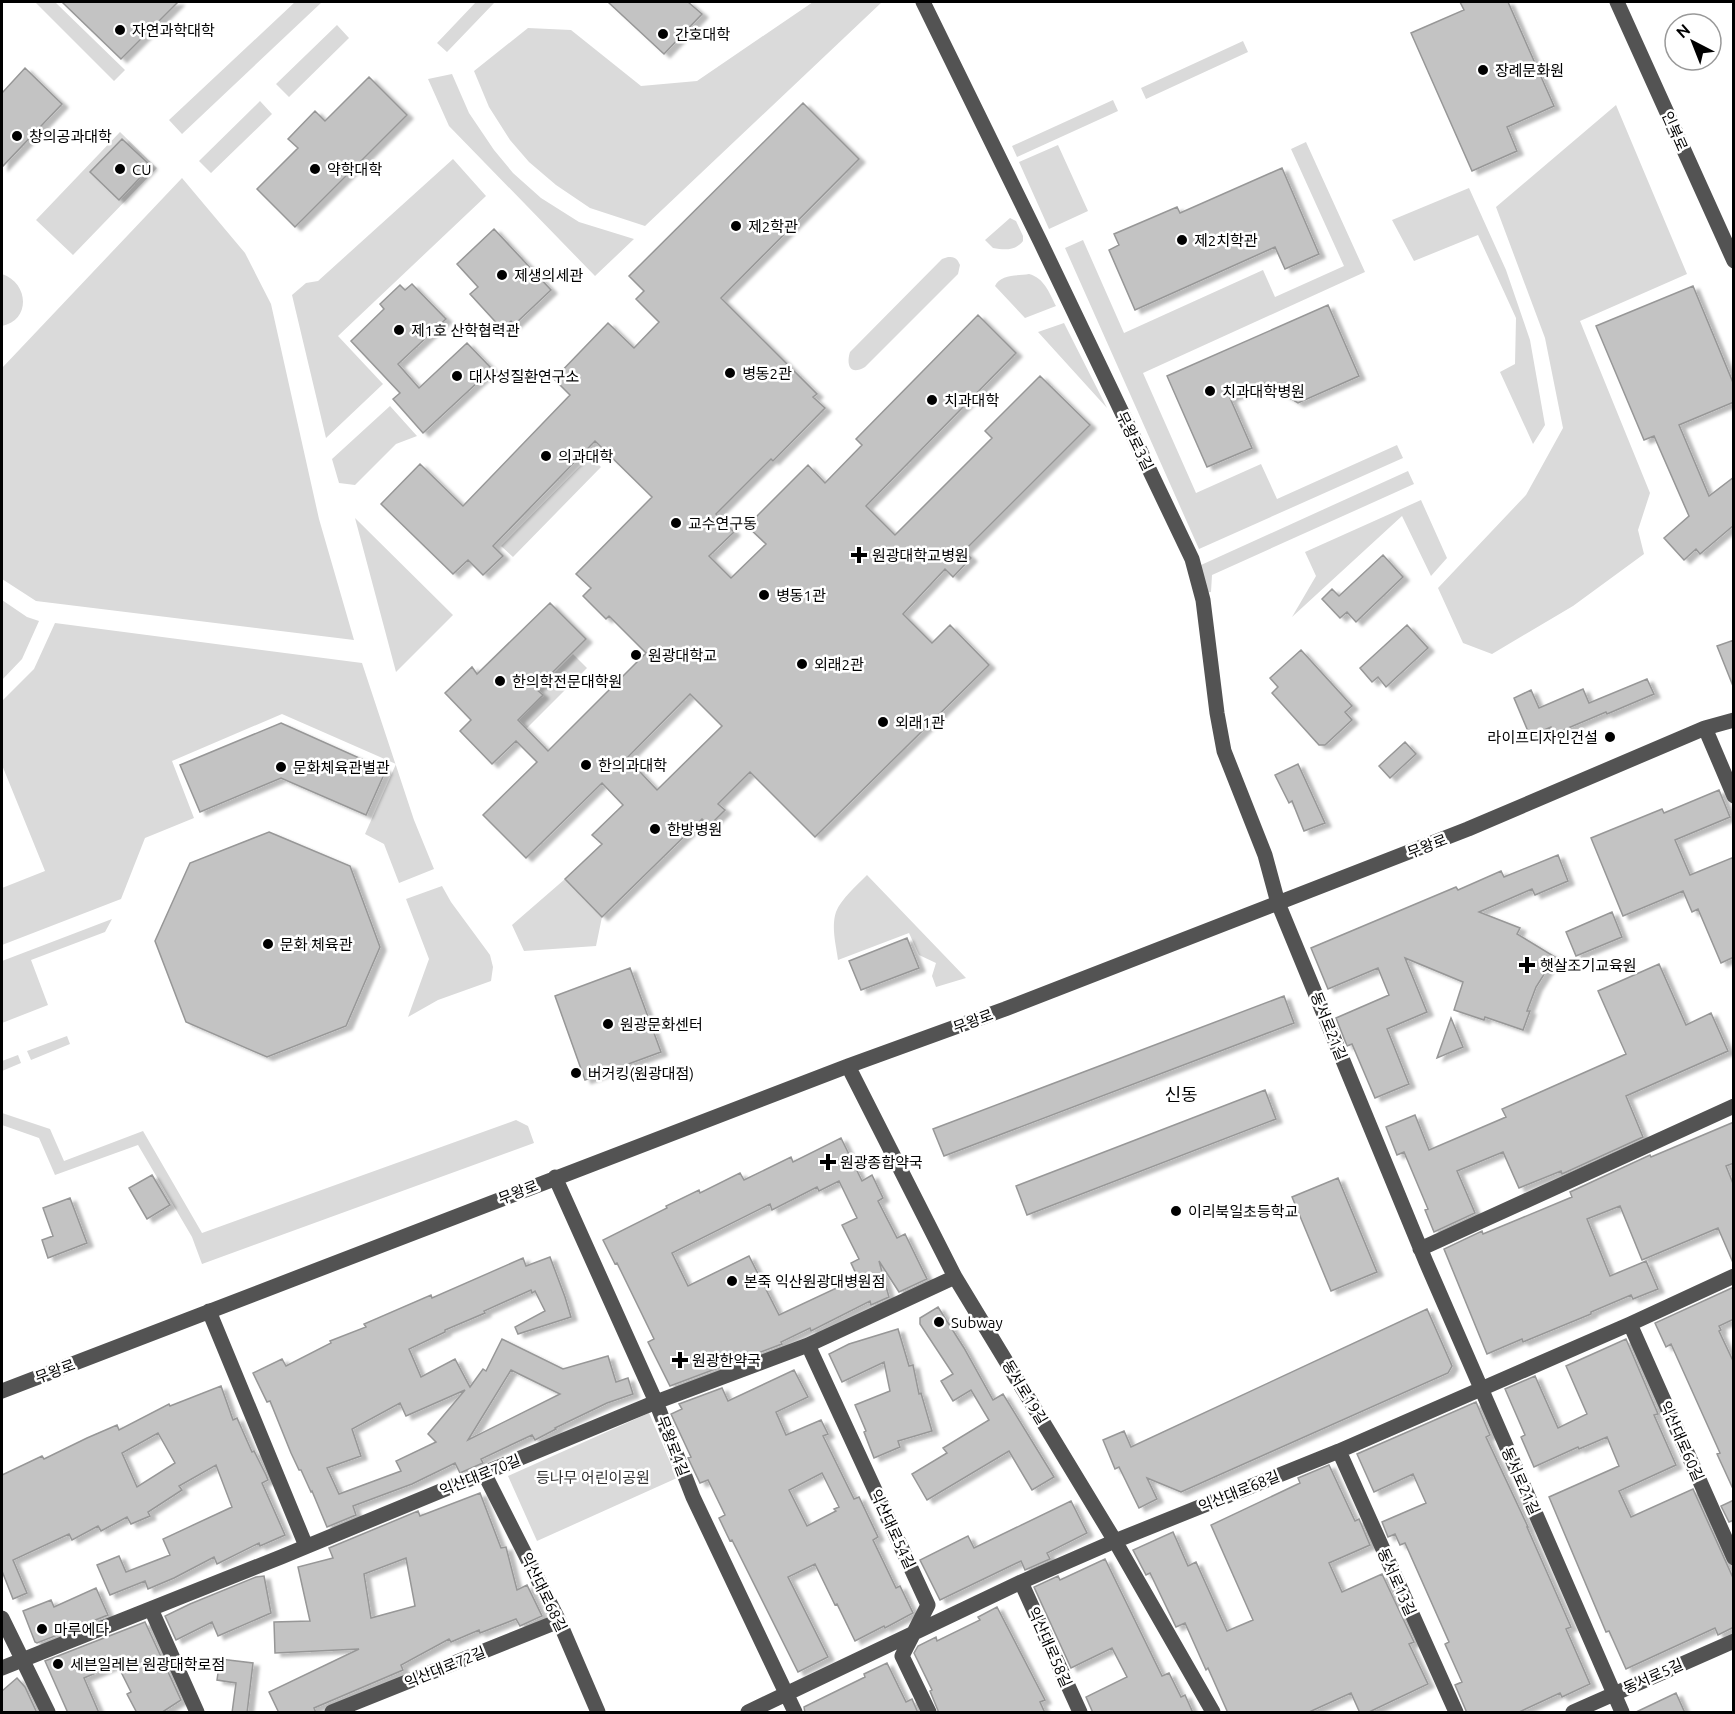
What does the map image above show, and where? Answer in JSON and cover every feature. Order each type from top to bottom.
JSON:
[{"type":"street","name":"무왕로3길","points":[[923,2],[1192,559],[1203,600],[1224,751],[1265,855],[1278,903]]},
{"type":"street","name":"인북로","points":[[1617,2],[1734,261]]},
{"type":"street","name":"무왕로","points":[[2,1391],[555,1177],[1005,1009],[1468,830],[1705,728],[1734,720]]},
{"type":"street","points":[[1705,728],[1734,796]]},
{"type":"street","name":"동서로21길","points":[[1278,903],[1420,1249],[1622,1713]]},
{"type":"street","name":"동서로19길","points":[[848,1066],[955,1277],[1115,1541],[1213,1713]]},
{"type":"street","points":[[1420,1249],[1734,1106]]},
{"type":"street","name":"무왕로4길","points":[[555,1177],[656,1402],[693,1497],[795,1713]]},
{"type":"street","name":"익산대로68길","points":[[748,1713],[1021,1582],[1115,1541],[1339,1451],[1734,1276]]},
{"type":"street","name":"익산대로70길","points":[[2,1668],[656,1402],[808,1345],[955,1277]]},
{"type":"street","points":[[209,1311],[306,1546]]},
{"type":"street","name":"익산대로60길","points":[[1630,1324],[1734,1558]]},
{"type":"street","name":"익산대로54길","points":[[808,1345],[928,1605],[902,1656],[929,1713]]},
{"type":"street","name":"동서로13길","points":[[1339,1451],[1456,1713]]},
{"type":"street","name":"익산대로68길","points":[[484,1473],[559,1622],[598,1713]]},
{"type":"street","name":"익산대로58길","points":[[1021,1582],[1080,1713]]},
{"type":"street","points":[[151,1609],[197,1713]]},
{"type":"street","points":[[2,1618],[48,1713]]},
{"type":"street","name":"익산대로72길","points":[[332,1713],[559,1622]]},
{"type":"street","name":"동서로5길","points":[[1573,1713],[1734,1641]]},
{"type":"green space","points":[[35,2],[55,2],[125,70],[114,81]]},
{"type":"green space","points":[[295,2],[322,2],[182,134],[169,120]]},
{"type":"green space","points":[[476,2],[495,2],[447,52],[437,43]]},
{"type":"green space","points":[[813,2],[882,2],[645,226],[590,208],[556,185],[529,162],[510,140],[489,107],[474,71],[528,28],[571,30],[641,86],[697,81]]},
{"type":"green space","points":[[337,25],[349,38],[289,97],[276,84]]},
{"type":"green space","points":[[1243,41],[1248,52],[1146,99],[1141,88]]},
{"type":"green space","points":[[452,74],[469,113],[513,173],[541,198],[579,222],[634,239],[595,276],[449,126],[428,79]]},
{"type":"green space","points":[[1113,100],[1118,111],[1017,157],[1012,146]]},
{"type":"green space","points":[[260,101],[272,114],[211,173],[199,161]]},
{"type":"green space","points":[[1616,105],[1687,274],[1580,321],[1650,493],[1638,530],[1644,554],[1573,606],[1492,654],[1463,643],[1438,588],[1526,495],[1563,428],[1545,338],[1496,207]]},
{"type":"green space","points":[[120,132],[157,168],[73,255],[36,220]]},
{"type":"green space","points":[[1306,142],[1365,272],[1143,373],[1196,493],[1261,464],[1277,499],[1397,445],[1403,458],[1199,549],[1065,248],[1083,240],[1124,333],[1263,270],[1275,297],[1344,266],[1291,149]]},
{"type":"green space","points":[[1058,145],[1088,211],[1049,229],[1019,162]]},
{"type":"green space","points":[[453,159],[486,196],[338,336],[383,384],[326,438],[292,295],[306,283],[318,281]]},
{"type":"green space","points":[[182,178],[245,253],[271,304],[319,519],[354,640],[36,601],[2,579],[2,368]]},
{"type":"green space","points":[[1469,188],[1506,270],[1530,340],[1545,425],[1533,444],[1500,372],[1515,364],[1516,318],[1478,235],[1414,261],[1392,220]]},
{"type":"green space","points":[[1010,218],[1016,221],[1023,241],[1017,247],[1010,249],[993,248],[985,240]]},
{"type":"green space","points":[[948,257],[958,261],[960,265],[958,274],[865,367],[856,370],[850,368],[850,352],[942,259]]},
{"type":"green space","points":[[2,274],[17,285],[22,293],[23,301],[18,317],[2,326]]},
{"type":"green space","points":[[1029,274],[1042,282],[1056,306],[1025,318],[995,286],[1005,277]]},
{"type":"green space","points":[[1064,323],[1107,408],[1038,332]]},
{"type":"green space","points":[[390,406],[417,436],[396,444],[355,485],[339,483],[332,459]]},
{"type":"green space","points":[[590,456],[601,467],[513,557],[501,546]]},
{"type":"green space","points":[[1408,471],[1414,484],[1212,575],[1211,592],[1203,593],[1201,565]]},
{"type":"green space","points":[[1421,500],[1447,558],[1431,576],[1402,516],[1292,617],[1316,576],[1305,552]]},
{"type":"green space","points":[[355,518],[453,615],[396,672]]},
{"type":"green space","points":[[2,600],[27,617],[39,621],[22,659],[2,680]]},
{"type":"green space","points":[[55,623],[362,663],[395,764],[282,714],[172,761],[194,818],[145,838],[121,899],[2,945],[2,888],[45,871],[2,765],[2,701],[34,669]]},
{"type":"green space","points":[[573,654],[587,668],[519,736],[511,728],[529,710],[523,704]]},
{"type":"green space","points":[[396,765],[414,820],[434,869],[399,883],[384,844],[365,834]]},
{"type":"green space","points":[[867,875],[966,978],[936,987],[932,976],[936,963],[919,955],[909,933],[838,960],[834,930],[836,912],[845,897]]},
{"type":"green space","points":[[565,879],[602,917],[596,946],[524,951],[512,925]]},
{"type":"green space","points":[[442,886],[490,955],[493,967],[491,981],[438,1000],[408,1017],[429,959],[406,899]]},
{"type":"green space","points":[[112,919],[105,932],[31,960],[48,1005],[2,1023],[2,961]]},
{"type":"green space","points":[[67,1036],[70,1044],[31,1060],[27,1051]]},
{"type":"green space","points":[[18,1055],[21,1063],[2,1071],[2,1061]]},
{"type":"green space","points":[[2,1113],[50,1129],[64,1161],[143,1131],[202,1233],[516,1120],[528,1126],[534,1143],[202,1264],[192,1237],[138,1145],[55,1175],[39,1138],[2,1125]]},
{"type":"green space","name":"등나무 어린이공원","points":[[649,1413],[677,1478],[537,1541],[508,1476]]},
{"type":"building","name":"자연과학대학","points":[[62,2],[178,2],[121,59]]},
{"type":"building","name":"간호대학","points":[[608,2],[688,2],[702,14],[664,54]]},
{"type":"building","name":"장례문화원","points":[[1460,2],[1508,2],[1554,106],[1507,127],[1517,151],[1472,171],[1411,33],[1464,10]]},
{"type":"building","name":"창의공과대학","points":[[25,68],[62,104],[2,167],[2,93]]},
{"type":"building","name":"약학대학","points":[[369,77],[407,115],[295,227],[257,189],[298,148],[288,139],[315,111],[325,121]]},
{"type":"building","points":[[803,103],[859,159],[721,298],[817,394],[813,397],[825,408],[716,514],[734,532],[709,556],[731,578],[766,544],[747,526],[808,465],[825,483],[862,445],[856,439],[978,315],[1016,353],[866,506],[895,535],[992,438],[985,431],[1040,376],[1090,425],[964,551],[971,558],[953,577],[945,569],[903,614],[932,643],[950,625],[989,665],[815,837],[750,772],[718,804],[725,810],[709,826],[702,819],[602,917],[565,879],[602,844],[592,835],[623,805],[602,783],[526,858],[483,815],[537,762],[516,741],[492,764],[460,731],[471,720],[445,693],[472,667],[477,674],[550,603],[586,639],[536,689],[543,695],[518,720],[548,751],[646,653],[609,616],[606,619],[583,596],[591,588],[576,574],[652,497],[595,441],[493,546],[503,556],[483,575],[468,560],[453,574],[381,504],[420,464],[463,506],[570,395],[554,379],[608,323],[634,348],[659,322],[636,299],[644,291],[629,276]],"holes":[[[690,694],[722,726],[657,790],[627,758]]]},
{"type":"building","name":"CU","points":[[122,139],[151,166],[119,200],[90,172]]},
{"type":"building","name":"제2치학관","points":[[1282,168],[1319,254],[1285,269],[1275,247],[1135,310],[1109,250],[1119,245],[1114,234],[1177,207],[1180,213]]},
{"type":"building","name":"제생의세관","points":[[494,229],[551,290],[514,325],[511,321],[502,329],[470,294],[478,287],[457,264]]},
{"type":"building","points":[[412,284],[446,319],[398,364],[419,388],[467,343],[492,369],[423,433],[393,399],[400,393],[351,341],[384,309],[380,304],[400,285],[405,290]]},
{"type":"building","points":[[1693,286],[1734,385],[1734,402],[1679,425],[1709,496],[1734,477],[1734,525],[1700,554],[1696,549],[1684,560],[1664,538],[1689,516],[1654,436],[1644,440],[1596,326]]},
{"type":"building","name":"치과대학병원","points":[[1328,305],[1359,376],[1298,403],[1264,383],[1230,398],[1252,448],[1207,467],[1167,376]]},
{"type":"building","points":[[1383,555],[1403,577],[1356,622],[1347,612],[1340,618],[1322,599],[1332,589],[1339,596]]},
{"type":"building","points":[[1407,625],[1428,648],[1386,687],[1378,677],[1372,682],[1360,668]]},
{"type":"building","points":[[1734,640],[1734,686],[1733,686],[1717,646]]},
{"type":"building","points":[[1301,650],[1352,706],[1345,712],[1352,720],[1325,745],[1319,745],[1272,693],[1278,687],[1270,678]]},
{"type":"building","points":[[1647,679],[1654,694],[1554,734],[1551,727],[1530,736],[1514,698],[1531,690],[1539,708],[1583,689],[1589,703]]},
{"type":"building","name":"문화체육관별관","points":[[281,723],[386,770],[366,815],[281,778],[200,812],[180,765]]},
{"type":"building","points":[[1405,742],[1416,754],[1390,778],[1379,766]]},
{"type":"building","points":[[1298,764],[1325,823],[1304,831],[1292,801],[1289,803],[1275,775]]},
{"type":"building","points":[[1719,790],[1730,817],[1675,840],[1690,875],[1734,857],[1734,957],[1721,963],[1698,909],[1692,912],[1683,891],[1623,916],[1591,838],[1662,809],[1664,813]]},
{"type":"building","name":"문화 체육관","points":[[269,832],[350,866],[380,947],[346,1026],[267,1057],[186,1022],[155,941],[190,863]]},
{"type":"building","points":[[1558,855],[1568,881],[1535,895],[1532,889],[1479,912],[1520,928],[1517,934],[1555,957],[1536,987],[1523,1030],[1485,1017],[1484,1020],[1454,1010],[1463,982],[1405,958],[1427,1012],[1387,1029],[1409,1084],[1375,1098],[1352,1044],[1347,1046],[1336,1018],[1389,995],[1378,968],[1328,989],[1311,948],[1456,887],[1458,890],[1501,871],[1504,877]]},
{"type":"building","points":[[1612,912],[1622,937],[1576,956],[1566,932]]},
{"type":"building","points":[[907,938],[919,968],[861,990],[849,961]]},
{"type":"building","points":[[1659,964],[1686,1025],[1711,1013],[1728,1051],[1626,1096],[1643,1137],[1562,1174],[1561,1171],[1519,1188],[1503,1152],[1457,1171],[1475,1213],[1434,1232],[1425,1210],[1428,1209],[1404,1152],[1397,1155],[1386,1127],[1415,1115],[1429,1150],[1506,1117],[1502,1109],[1626,1054],[1598,991]]},
{"type":"building","name":"원광문화센터","points":[[630,968],[661,1052],[585,1080],[555,996]]},
{"type":"building","points":[[1284,996],[1294,1023],[944,1156],[933,1129]]},
{"type":"building","points":[[1451,1018],[1463,1047],[1437,1058]]},
{"type":"building","points":[[1265,1090],[1276,1119],[1027,1215],[1016,1186]]},
{"type":"building","points":[[1734,1122],[1734,1163],[1726,1166],[1734,1186],[1734,1265],[1718,1228],[1642,1260],[1620,1206],[1587,1219],[1610,1276],[1646,1261],[1658,1289],[1633,1299],[1631,1295],[1523,1342],[1522,1339],[1487,1354],[1444,1249],[1482,1231],[1483,1234],[1572,1197],[1570,1192],[1650,1155],[1651,1157]]},
{"type":"building","points":[[841,1138],[862,1181],[872,1175],[883,1198],[878,1201],[897,1238],[905,1234],[927,1279],[899,1292],[879,1261],[889,1297],[871,1305],[870,1301],[811,1331],[810,1328],[781,1342],[782,1344],[670,1386],[648,1342],[654,1339],[617,1263],[615,1264],[603,1240],[667,1208],[666,1206],[699,1190],[700,1193],[740,1173],[744,1180],[791,1157],[793,1162]],"holes":[[[839,1181],[857,1218],[842,1225],[859,1259],[851,1263],[858,1278],[779,1315],[749,1256],[688,1286],[672,1253],[770,1204],[772,1210],[817,1187],[819,1191]]]},
{"type":"building","points":[[152,1175],[170,1205],[147,1219],[129,1188]]},
{"type":"building","points":[[1338,1178],[1377,1272],[1331,1291],[1292,1197]]},
{"type":"building","points":[[70,1198],[87,1243],[48,1258],[42,1240],[53,1236],[43,1208]]},
{"type":"building","points":[[550,1257],[571,1317],[518,1334],[515,1327],[545,1311],[535,1291],[532,1293],[531,1290],[409,1349],[421,1377],[455,1359],[470,1387],[483,1369],[486,1371],[502,1339],[563,1369],[608,1356],[616,1382],[628,1378],[633,1394],[607,1403],[535,1440],[532,1435],[481,1459],[483,1463],[460,1473],[455,1463],[412,1484],[353,1506],[356,1515],[327,1527],[312,1491],[291,1453],[270,1401],[267,1402],[253,1373],[282,1359],[286,1366],[331,1343],[330,1341],[366,1327],[364,1324],[431,1295],[432,1298],[523,1258],[526,1266]],"holes":[[[511,1370],[560,1394],[468,1440]],[[465,1390],[428,1434],[436,1442],[396,1461],[401,1471],[339,1494],[327,1468],[361,1456],[352,1429],[400,1403],[406,1416]]]},
{"type":"building","points":[[1734,1287],[1734,1319],[1719,1326],[1721,1330],[1719,1331],[1734,1363],[1734,1491],[1717,1454],[1720,1453],[1671,1344],[1666,1347],[1655,1323]]},
{"type":"building","points":[[938,1307],[993,1400],[1003,1394],[1054,1477],[1032,1490],[1009,1451],[927,1500],[912,1474],[947,1453],[943,1448],[989,1420],[971,1390],[953,1401],[941,1381],[953,1374],[920,1324],[920,1318]]},
{"type":"building","points":[[1427,1309],[1452,1366],[1448,1373],[1181,1492],[1147,1478],[1157,1499],[1139,1508],[1119,1467],[1115,1469],[1103,1440],[1124,1431],[1131,1447]]},
{"type":"building","points":[[898,1329],[909,1366],[913,1365],[919,1394],[921,1393],[932,1431],[898,1441],[900,1447],[874,1458],[855,1405],[890,1391],[884,1362],[842,1382],[829,1354],[849,1344]]},
{"type":"building","points":[[1626,1339],[1658,1414],[1654,1415],[1676,1465],[1619,1491],[1631,1517],[1693,1489],[1734,1580],[1734,1627],[1718,1635],[1715,1628],[1626,1669],[1609,1631],[1606,1632],[1549,1497],[1619,1466],[1607,1437],[1534,1467],[1521,1437],[1525,1435],[1505,1389],[1535,1376],[1558,1428],[1587,1414],[1566,1366]]},
{"type":"building","points":[[794,1370],[808,1397],[776,1412],[786,1435],[821,1420],[828,1434],[823,1436],[854,1499],[859,1497],[878,1537],[873,1540],[896,1588],[900,1586],[913,1613],[855,1641],[815,1564],[788,1577],[828,1657],[798,1672],[719,1518],[725,1515],[708,1480],[700,1483],[671,1414],[682,1409],[679,1404],[722,1388],[728,1401]],"holes":[[[822,1473],[839,1507],[834,1509],[836,1511],[807,1526],[789,1490]]]},
{"type":"building","points":[[221,1386],[233,1420],[237,1418],[252,1452],[254,1451],[266,1475],[268,1480],[262,1483],[285,1535],[260,1546],[259,1543],[217,1564],[214,1557],[148,1589],[145,1581],[110,1595],[97,1565],[119,1556],[126,1572],[170,1555],[163,1539],[232,1507],[216,1465],[179,1486],[182,1490],[148,1512],[150,1516],[131,1524],[127,1517],[101,1531],[98,1526],[72,1540],[69,1534],[13,1560],[27,1593],[13,1599],[2,1571],[2,1475],[42,1456],[44,1459],[117,1425],[119,1430],[169,1404],[170,1406]],"holes":[[[158,1433],[175,1463],[137,1487],[122,1453]]]},
{"type":"building","points":[[1476,1402],[1490,1435],[1486,1437],[1571,1627],[1566,1629],[1590,1684],[1562,1697],[1560,1693],[1517,1713],[1467,1713],[1455,1685],[1462,1682],[1445,1644],[1449,1642],[1405,1543],[1400,1545],[1395,1534],[1388,1537],[1382,1522],[1426,1503],[1413,1474],[1374,1492],[1357,1454]]},
{"type":"building","points":[[1329,1465],[1355,1521],[1359,1519],[1370,1545],[1329,1563],[1342,1592],[1382,1574],[1414,1642],[1409,1644],[1428,1684],[1367,1713],[1360,1713],[1351,1693],[1307,1713],[1228,1713],[1185,1623],[1176,1627],[1150,1573],[1146,1575],[1133,1550],[1173,1532],[1188,1566],[1196,1562],[1227,1631],[1253,1620],[1211,1525],[1300,1483],[1298,1478]]},
{"type":"building","points":[[480,1493],[501,1548],[506,1547],[517,1590],[527,1585],[542,1616],[520,1626],[516,1619],[480,1633],[479,1630],[451,1642],[449,1639],[401,1665],[403,1670],[314,1708],[316,1713],[279,1713],[269,1692],[359,1649],[275,1653],[274,1622],[310,1621],[298,1567],[333,1558],[329,1548],[418,1511],[420,1516]],"holes":[[[406,1558],[415,1606],[371,1618],[364,1574]]]},
{"type":"building","points":[[1734,1500],[1734,1520],[1729,1522],[1721,1506]]},
{"type":"building","points":[[1071,1501],[1087,1533],[1047,1553],[1050,1559],[1025,1570],[1021,1561],[940,1600],[920,1560],[968,1536],[974,1548]]},
{"type":"building","points":[[1105,1559],[1162,1676],[1169,1673],[1181,1697],[1185,1695],[1193,1713],[1093,1713],[1086,1697],[1127,1677],[1112,1648],[1071,1668],[1034,1587],[1058,1576],[1060,1580]]},
{"type":"building","points":[[264,1576],[271,1613],[218,1636],[212,1622],[176,1640],[165,1616],[256,1577]]},
{"type":"building","points":[[96,1588],[108,1615],[35,1642],[23,1611],[51,1600],[54,1607]]},
{"type":"building","points":[[997,1607],[1045,1700],[1040,1702],[1045,1713],[939,1713],[930,1691],[932,1690],[914,1653],[918,1646],[936,1637],[937,1641],[980,1620],[978,1617]]},
{"type":"building","points":[[145,1622],[181,1700],[161,1713],[137,1713],[127,1694],[131,1692],[117,1664],[84,1678],[99,1713],[68,1713],[45,1661]]},
{"type":"building","points":[[220,1659],[253,1663],[247,1713],[232,1713],[236,1683],[217,1680]]},
{"type":"building","points":[[887,1663],[906,1702],[912,1699],[918,1713],[805,1713],[804,1707],[865,1677],[864,1674]]},
{"type":"building","points":[[17,1678],[25,1687],[37,1713],[2,1713],[2,1691]]},
{"type":"building","points":[[1676,1693],[1685,1713],[1634,1713]]},
{"type":"place","name":"자연과학대학","points":[[120,30]]},
{"type":"place","name":"간호대학","points":[[663,34]]},
{"type":"place","name":"장례문화원","points":[[1483,70]]},
{"type":"place","name":"창의공과대학","points":[[17,136]]},
{"type":"place","name":"CU","points":[[120,169]]},
{"type":"place","name":"약학대학","points":[[315,169]]},
{"type":"place","name":"제2학관","points":[[736,226]]},
{"type":"place","name":"제2치학관","points":[[1182,240]]},
{"type":"place","name":"제생의세관","points":[[502,275]]},
{"type":"place","name":"제1호 산학협력관","points":[[399,330]]},
{"type":"place","name":"병동2관","points":[[730,373]]},
{"type":"place","name":"대사성질환연구소","points":[[457,376]]},
{"type":"place","name":"치과대학병원","points":[[1210,391]]},
{"type":"place","name":"치과대학","points":[[932,400]]},
{"type":"place","name":"의과대학","points":[[546,456]]},
{"type":"place","name":"교수연구동","points":[[676,523]]},
{"type":"place","name":"원광대학교병원","points":[[859,555]]},
{"type":"place","name":"병동1관","points":[[764,595]]},
{"type":"place","name":"원광대학교","points":[[636,655]]},
{"type":"place","name":"외래2관","points":[[802,664]]},
{"type":"place","name":"한의학전문대학원","points":[[500,681]]},
{"type":"place","name":"외래1관","points":[[883,722]]},
{"type":"place","name":"라이프디자인건설","points":[[1610,737]]},
{"type":"place","name":"한의과대학","points":[[586,765]]},
{"type":"place","name":"문화체육관별관","points":[[281,767]]},
{"type":"place","name":"한방병원","points":[[655,829]]},
{"type":"place","name":"문화 체육관","points":[[268,944]]},
{"type":"place","name":"햇살조기교육원","points":[[1527,965]]},
{"type":"place","name":"원광문화센터","points":[[608,1024]]},
{"type":"place","name":"버거킹(원광대점)","points":[[576,1073]]},
{"type":"place","name":"원광종합약국","points":[[828,1162]]},
{"type":"place","name":"이리북일초등학교","points":[[1176,1211]]},
{"type":"place","name":"본죽 익산원광대병원점","points":[[732,1281]]},
{"type":"place","name":"Subway","points":[[939,1322]]},
{"type":"place","name":"원광한약국","points":[[680,1360]]},
{"type":"place","name":"마루에다","points":[[42,1629]]},
{"type":"place","name":"세븐일레븐 원광대학로점","points":[[58,1664]]},
{"type":"district","name":"신동","points":[[1181,1094]]}]
